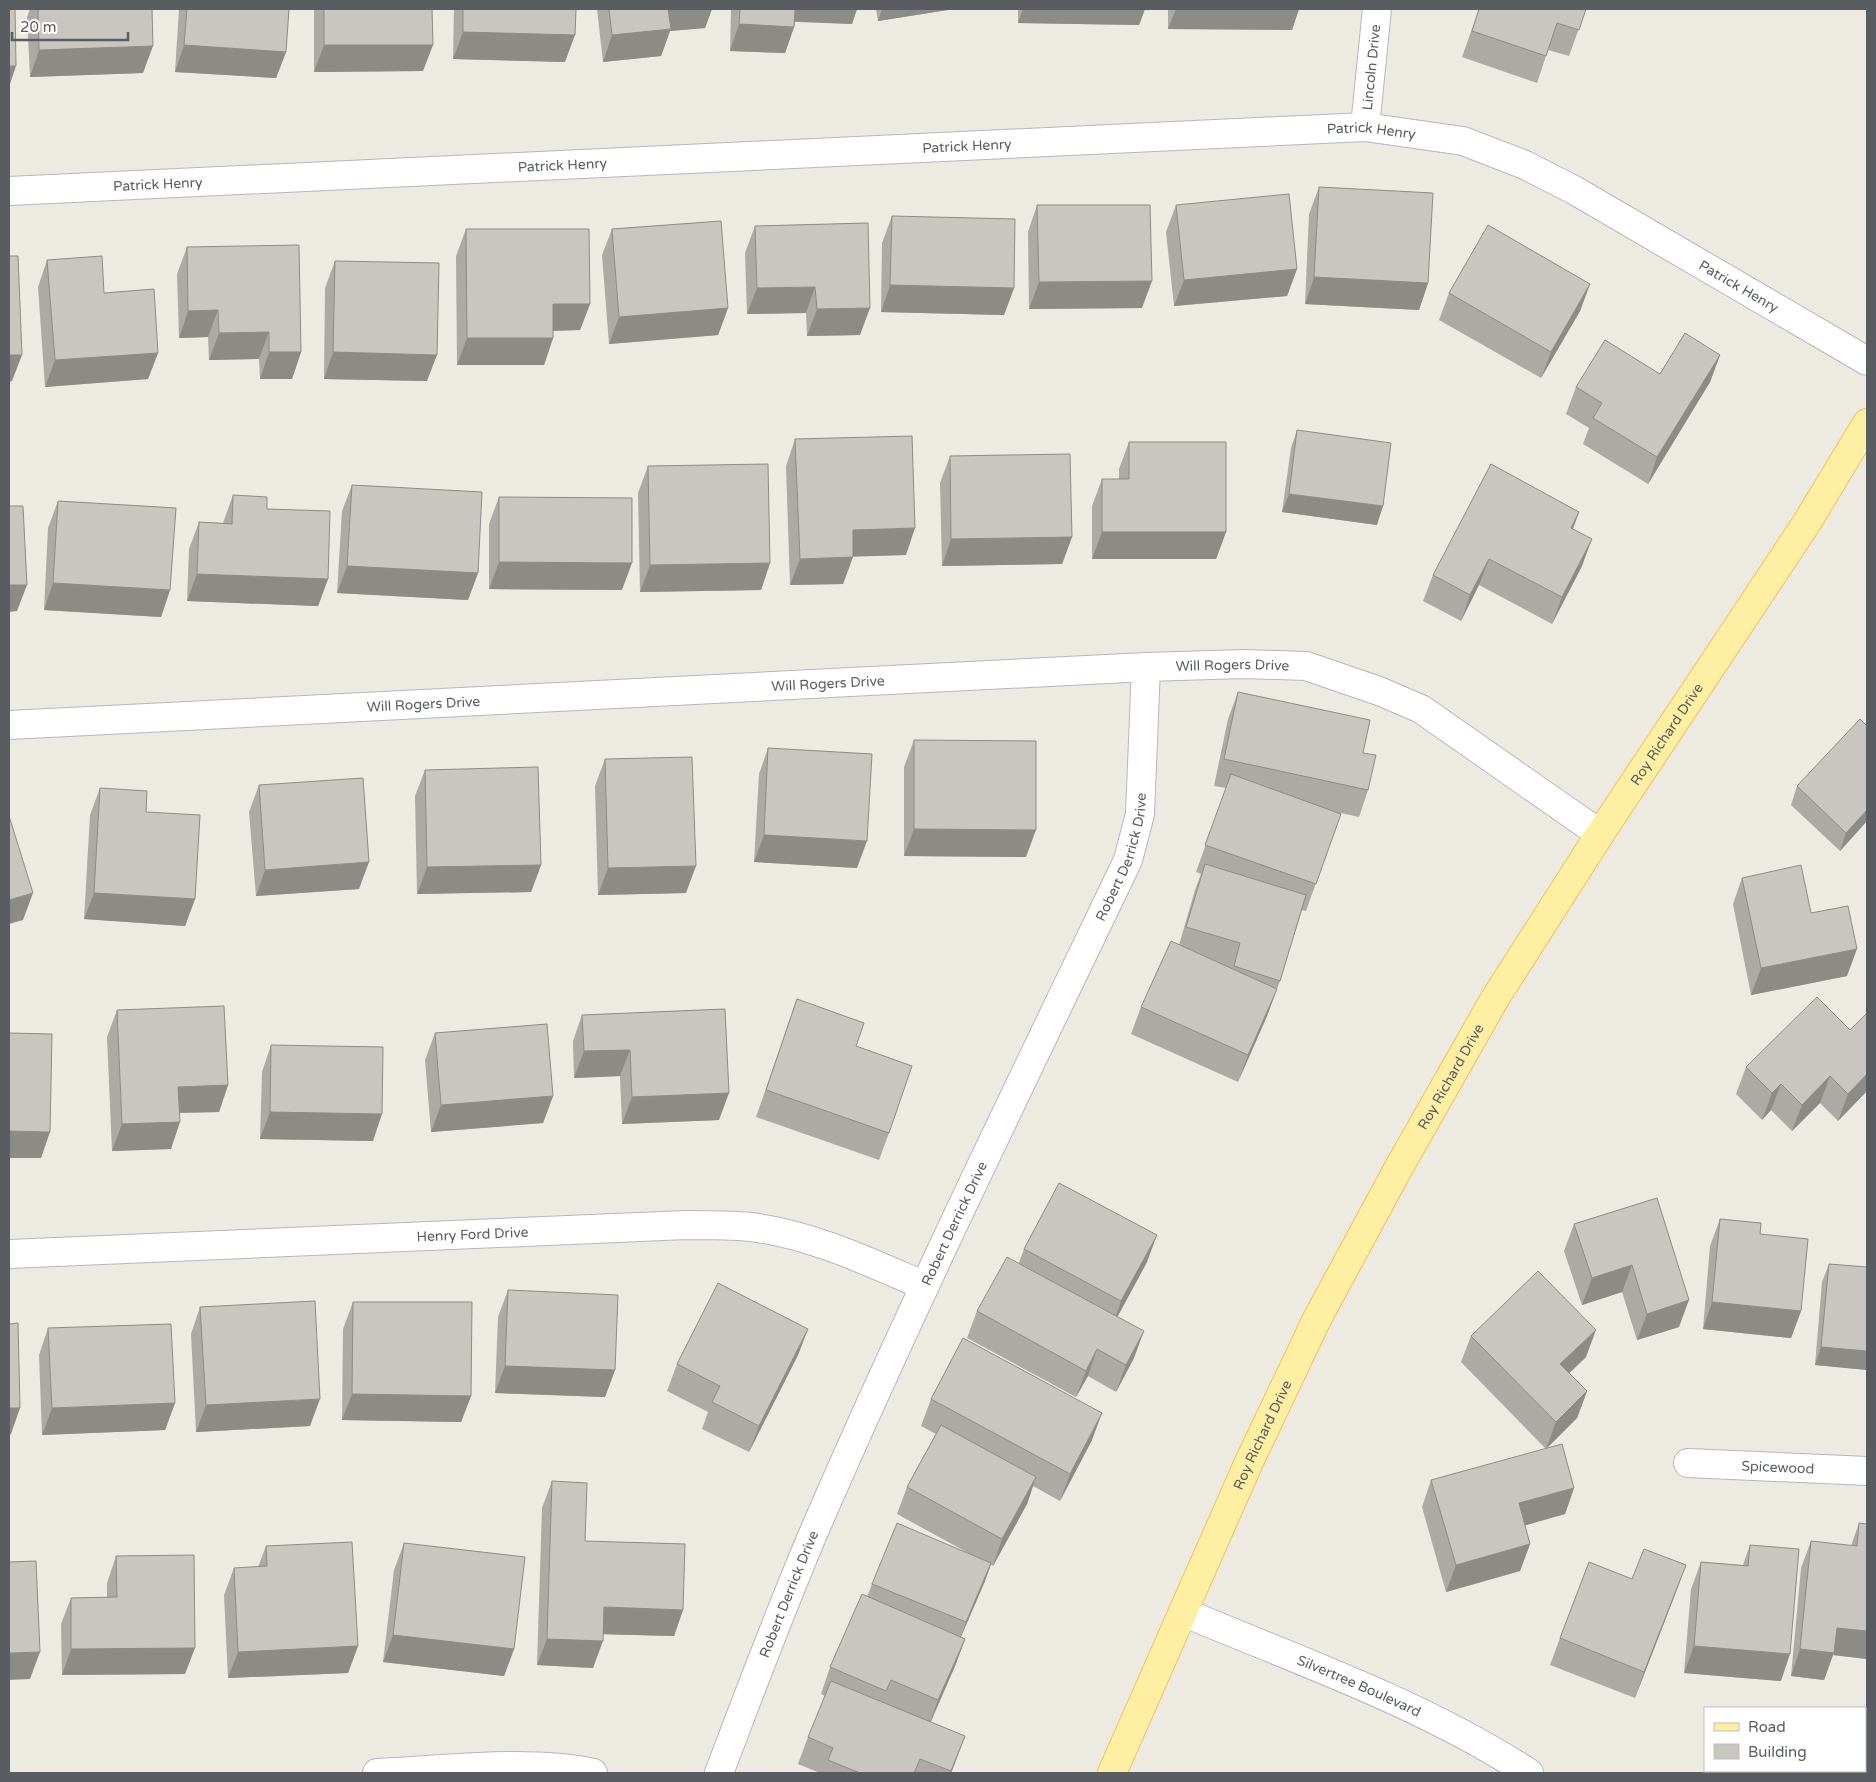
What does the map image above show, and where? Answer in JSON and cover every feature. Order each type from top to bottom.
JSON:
[{"type":"main road","name":"Roy Richard Drive","points":[[1112,1773],[1249,1462],[1317,1319],[1398,1169],[1494,1000],[1600,834],[1806,524],[1867,423]]},
{"type":"street","name":"Lincoln Drive","points":[[1365,127],[1377,9]]},
{"type":"street","name":"Patrick Henry","points":[[9,191],[1365,127],[1463,141],[1524,165],[1574,190],[1867,361]]},
{"type":"street","name":"Will Rogers Drive","points":[[9,725],[1146,667],[1244,664],[1306,666],[1379,690],[1421,709],[1600,834]]},
{"type":"street","name":"Robert Derrick Drive","points":[[719,1773],[777,1621],[815,1530],[924,1286],[1128,860],[1140,814],[1146,667]]},
{"type":"street","name":"Henry Ford Drive","points":[[9,1254],[686,1225],[751,1227],[803,1238],[843,1251],[924,1286]]},
{"type":"street","name":"Spicewood","points":[[1688,1463],[1867,1470]]},
{"type":"street","name":"Silvertree Boulevard","points":[[1183,1612],[1415,1710],[1499,1754],[1530,1773]]},
{"type":"street","points":[[377,1773],[491,1767],[571,1768],[593,1773]]},
{"type":"building","points":[[9,9],[15,9],[16,66],[9,66]]},
{"type":"building","points":[[38,9],[152,9],[153,46],[39,50]]},
{"type":"building","points":[[187,9],[289,9],[286,52],[184,45]]},
{"type":"building","points":[[324,9],[432,9],[433,45],[324,45]]},
{"type":"building","points":[[463,9],[576,9],[575,35],[463,32]]},
{"type":"building","points":[[609,9],[668,9],[671,29],[612,35]]},
{"type":"building","points":[[740,9],[795,9],[794,27],[739,24]]},
{"type":"building","points":[[1479,9],[1586,9],[1579,30],[1557,23],[1546,56],[1472,31]]},
{"type":"building","points":[[1319,187],[1433,193],[1428,283],[1314,277]]},
{"type":"building","points":[[1289,194],[1297,269],[1184,280],[1176,205]]},
{"type":"building","points":[[1037,205],[1150,205],[1152,281],[1039,282]]},
{"type":"building","points":[[892,216],[1015,219],[1014,288],[890,285]]},
{"type":"building","points":[[721,221],[728,308],[619,317],[612,229]]},
{"type":"building","points":[[868,223],[870,308],[817,309],[815,287],[757,288],[755,226]]},
{"type":"building","points":[[1488,225],[1590,284],[1551,352],[1449,293]]},
{"type":"building","points":[[466,229],[589,229],[590,304],[553,304],[553,338],[467,338]]},
{"type":"building","points":[[299,245],[301,352],[269,352],[269,332],[219,333],[218,310],[188,311],[187,247]]},
{"type":"building","points":[[9,256],[18,256],[22,355],[9,355]]},
{"type":"building","points":[[102,256],[104,293],[154,289],[158,353],[55,360],[47,260]]},
{"type":"building","points":[[335,261],[439,263],[437,355],[333,352]]},
{"type":"building","points":[[1685,333],[1720,355],[1657,457],[1593,418],[1602,403],[1576,387],[1605,340],[1660,374]]},
{"type":"building","points":[[1297,430],[1391,443],[1383,506],[1289,494]]},
{"type":"building","points":[[912,436],[915,528],[853,530],[853,557],[800,559],[795,439]]},
{"type":"building","points":[[1129,442],[1226,442],[1226,532],[1102,532],[1102,479],[1129,479]]},
{"type":"building","points":[[1070,454],[1072,537],[951,539],[950,456]]},
{"type":"building","points":[[768,464],[770,563],[650,565],[648,466]]},
{"type":"building","points":[[1491,464],[1579,512],[1571,528],[1592,539],[1562,597],[1489,559],[1470,595],[1433,575]]},
{"type":"building","points":[[352,485],[482,492],[478,573],[347,566]]},
{"type":"building","points":[[233,495],[267,497],[267,509],[330,511],[328,579],[197,574],[199,522],[232,524]]},
{"type":"building","points":[[499,497],[632,498],[632,563],[499,562]]},
{"type":"building","points":[[58,501],[176,508],[170,590],[53,583]]},
{"type":"building","points":[[9,506],[23,506],[27,585],[9,585]]},
{"type":"building","points":[[1238,692],[1370,720],[1363,753],[1376,755],[1368,790],[1224,759]]},
{"type":"building","points":[[1860,719],[1867,726],[1867,810],[1846,833],[1797,786]]},
{"type":"building","points":[[914,740],[1036,741],[1036,830],[914,829]]},
{"type":"building","points":[[768,748],[872,754],[867,841],[764,835]]},
{"type":"building","points":[[692,757],[696,866],[608,868],[605,759]]},
{"type":"building","points":[[538,767],[541,865],[427,867],[425,770]]},
{"type":"building","points":[[1231,774],[1341,814],[1316,884],[1205,845]]},
{"type":"building","points":[[363,778],[369,862],[265,870],[259,785]]},
{"type":"building","points":[[100,788],[147,791],[146,812],[200,815],[195,899],[94,893]]},
{"type":"building","points":[[9,816],[33,893],[9,900]]},
{"type":"building","points":[[1205,864],[1306,895],[1280,981],[1234,966],[1240,943],[1186,927]]},
{"type":"building","points":[[1801,865],[1811,913],[1848,906],[1857,949],[1761,968],[1742,878]]},
{"type":"building","points":[[1171,941],[1277,989],[1248,1055],[1141,1007]]},
{"type":"building","points":[[1817,997],[1850,1030],[1867,1013],[1867,1074],[1848,1094],[1830,1076],[1802,1105],[1781,1084],[1772,1093],[1746,1067]]},
{"type":"building","points":[[797,999],[864,1023],[856,1046],[912,1066],[889,1133],[766,1090]]},
{"type":"building","points":[[224,1006],[228,1085],[178,1087],[180,1122],[122,1124],[117,1010]]},
{"type":"building","points":[[725,1009],[729,1093],[632,1097],[630,1050],[584,1051],[582,1015]]},
{"type":"building","points":[[547,1024],[553,1096],[441,1105],[435,1033]]},
{"type":"building","points":[[9,1033],[52,1034],[50,1132],[9,1131]]},
{"type":"building","points":[[271,1045],[383,1047],[382,1114],[270,1112]]},
{"type":"building","points":[[1059,1183],[1157,1235],[1121,1301],[1024,1249]]},
{"type":"building","points":[[1657,1198],[1689,1300],[1647,1314],[1632,1265],[1592,1278],[1574,1224]]},
{"type":"building","points":[[1720,1219],[1761,1223],[1760,1234],[1808,1239],[1801,1311],[1712,1302]]},
{"type":"building","points":[[1007,1257],[1144,1331],[1126,1365],[1097,1349],[1086,1371],[977,1311]]},
{"type":"building","points":[[1829,1264],[1867,1267],[1867,1351],[1821,1347]]},
{"type":"building","points":[[1538,1271],[1596,1330],[1560,1364],[1587,1391],[1556,1422],[1471,1336]]},
{"type":"building","points":[[718,1283],[808,1329],[759,1426],[712,1402],[720,1386],[677,1364]]},
{"type":"building","points":[[508,1290],[618,1295],[615,1370],[505,1366]]},
{"type":"building","points":[[315,1301],[320,1399],[206,1405],[200,1307]]},
{"type":"building","points":[[353,1302],[472,1302],[471,1396],[352,1394]]},
{"type":"building","points":[[18,1323],[20,1408],[9,1408],[9,1324]]},
{"type":"building","points":[[171,1324],[175,1403],[52,1408],[48,1328]]},
{"type":"building","points":[[963,1338],[1102,1413],[1070,1474],[931,1399]]},
{"type":"building","points":[[941,1425],[1036,1477],[1002,1539],[907,1487]]},
{"type":"building","points":[[1562,1444],[1574,1488],[1519,1503],[1530,1544],[1456,1565],[1431,1480]]},
{"type":"building","points":[[552,1481],[587,1483],[585,1541],[685,1544],[683,1610],[604,1607],[603,1641],[547,1639]]},
{"type":"building","points":[[897,1523],[991,1563],[966,1622],[872,1584]]},
{"type":"building","points":[[1859,1523],[1867,1524],[1867,1631],[1837,1628],[1834,1653],[1800,1649],[1811,1541],[1857,1546]]},
{"type":"building","points":[[352,1542],[358,1646],[238,1652],[234,1568],[267,1566],[266,1546]]},
{"type":"building","points":[[404,1543],[525,1557],[514,1649],[393,1635]]},
{"type":"building","points":[[1750,1545],[1799,1549],[1790,1654],[1694,1646],[1701,1562],[1748,1566]]},
{"type":"building","points":[[1644,1549],[1686,1565],[1644,1672],[1560,1638],[1589,1562],[1632,1579]]},
{"type":"building","points":[[194,1555],[195,1648],[71,1649],[71,1598],[117,1597],[116,1556]]},
{"type":"building","points":[[36,1561],[40,1652],[9,1653],[9,1562]]},
{"type":"building","points":[[862,1594],[965,1639],[938,1700],[891,1680],[886,1691],[830,1667]]},
{"type":"building","points":[[831,1681],[965,1736],[951,1771],[920,1759],[914,1773],[860,1773],[828,1760],[833,1748],[808,1737]]}]
